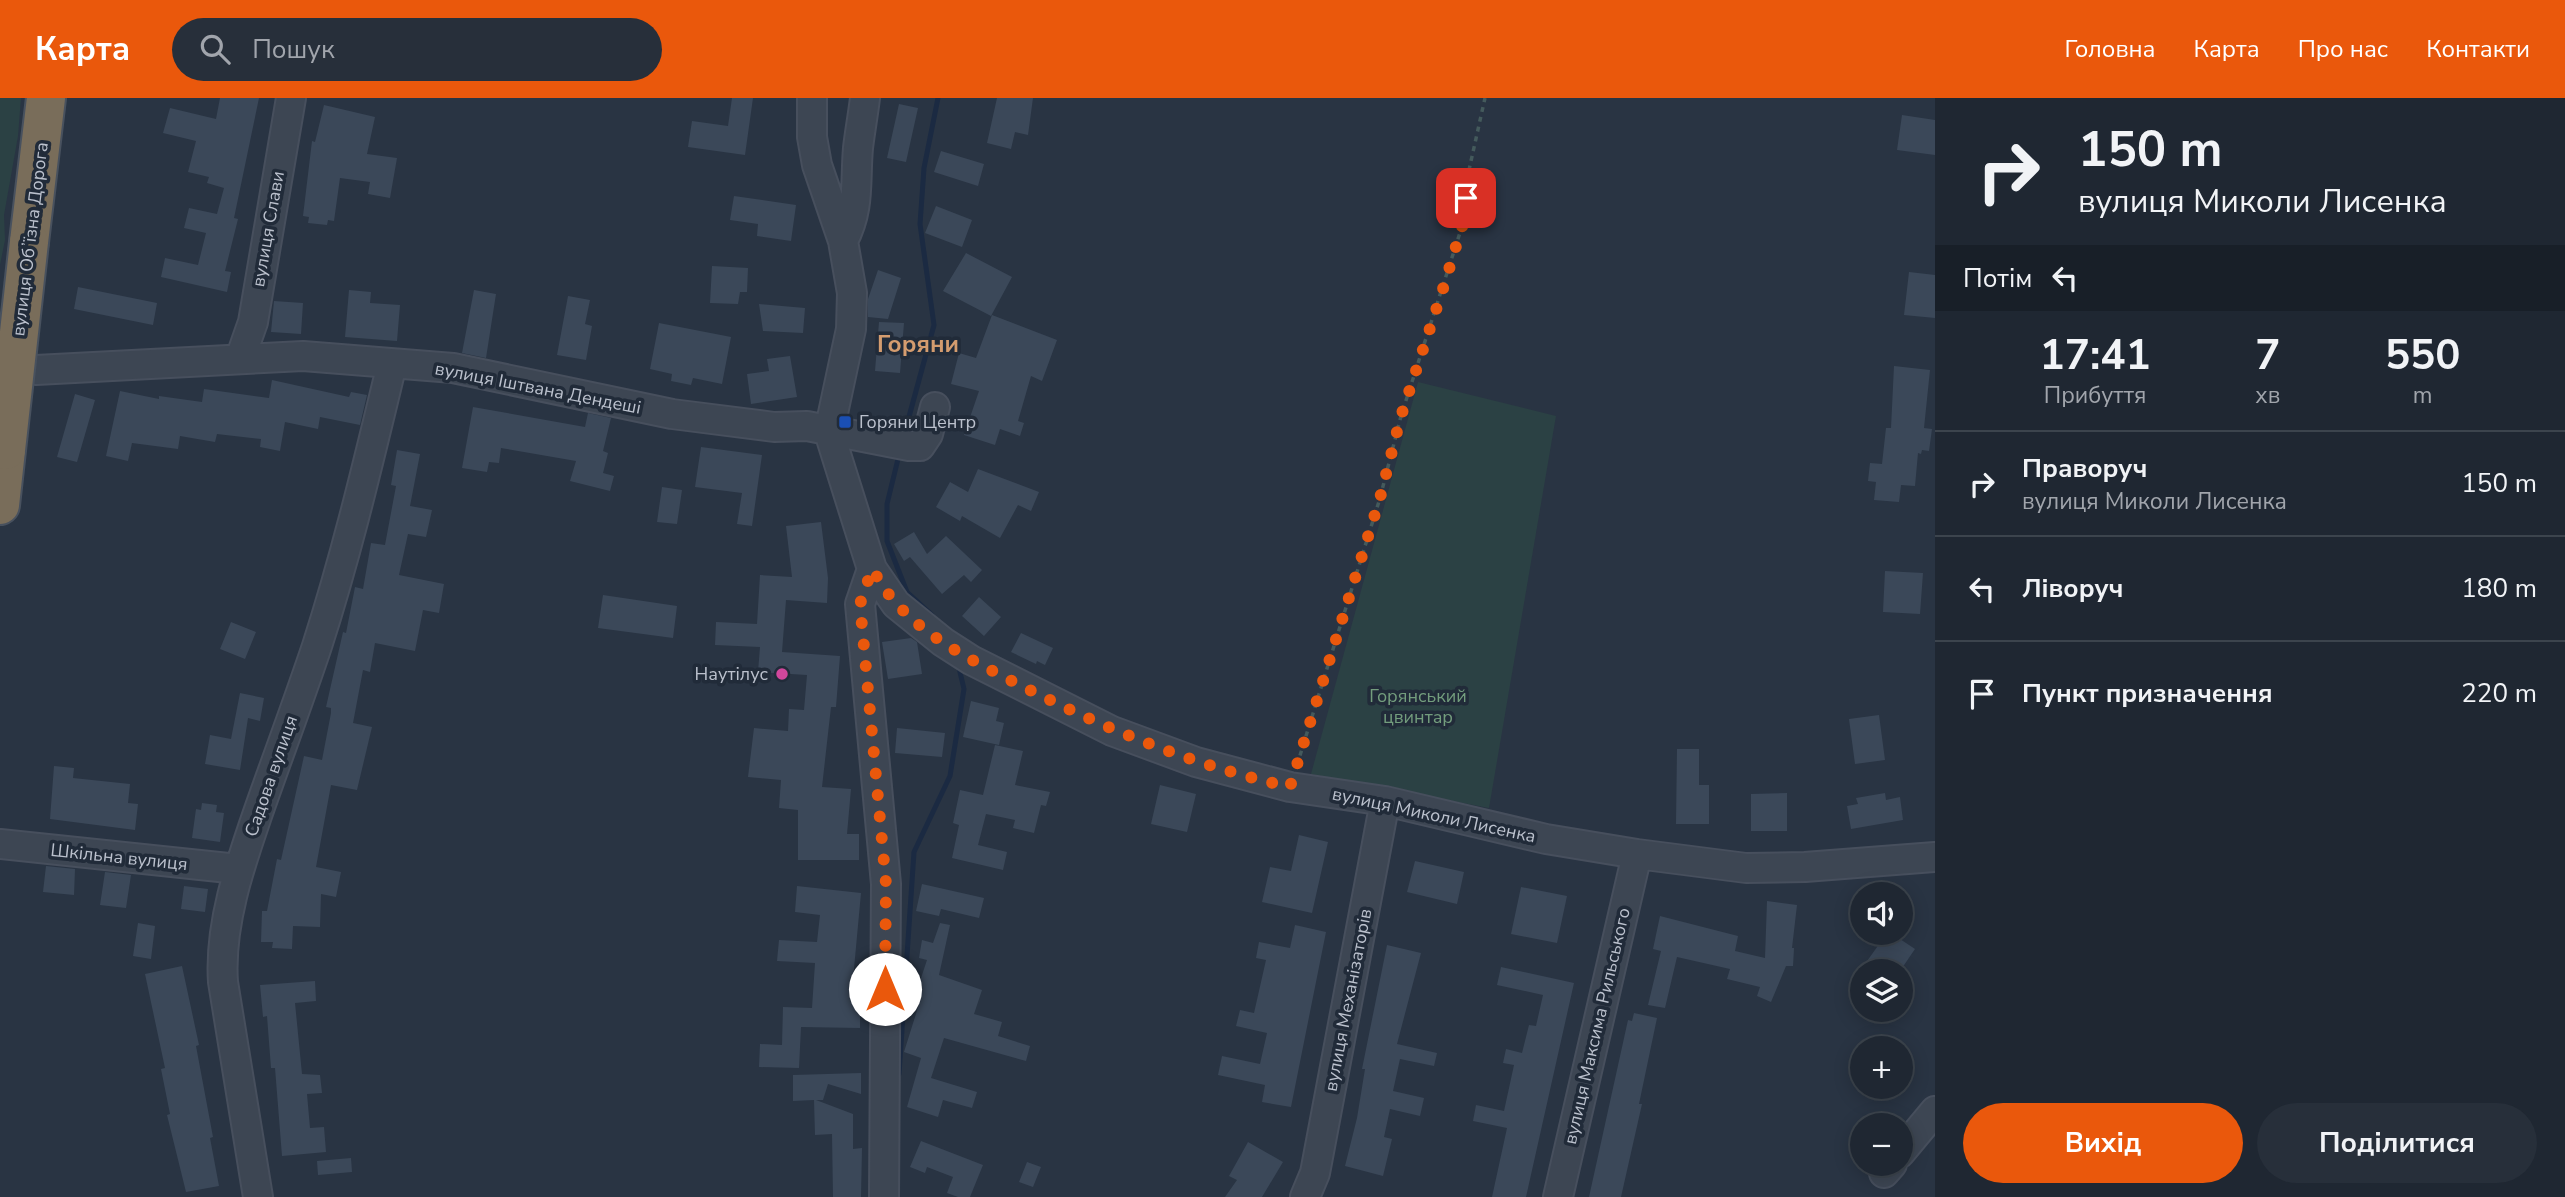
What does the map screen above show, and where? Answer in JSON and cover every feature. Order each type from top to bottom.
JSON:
[{"type":"highway","name":"вулиця Обʼїзна Дорога","points":[[0,505],[46,98]]},
{"type":"street","name":"вулиця Слави","points":[[240,359],[253,322],[291,98]]},
{"type":"street","points":[[812,98],[812,137],[817,165],[843,241],[852,293],[851,329],[829,432],[920,446],[928,434],[935,407]]},
{"type":"street","points":[[843,241],[853,222],[856,207],[858,149],[865,98]]},
{"type":"street","name":"вулиця Іштвана Дендеші","points":[[36,370],[303,356],[453,368],[706,420],[774,427],[807,426],[829,432]]},
{"type":"street","name":"Садова вулиця","points":[[258,1197],[222,967],[238,869],[324,622],[352,531],[392,364]]},
{"type":"street","name":"вулиця Миколи Лисенка","points":[[829,432],[872,569],[896,604],[917,623],[971,660],[1112,731],[1153,748],[1238,775],[1290,787],[1385,801],[1488,827],[1637,854],[1745,868],[1935,857]]},
{"type":"street","points":[[872,569],[860,604],[886,884],[884,1197]]},
{"type":"street","name":"вулиця Механізаторів","points":[[1305,1197],[1315,1173],[1385,801]]},
{"type":"street","name":"Шкільна вулиця","points":[[1,844],[238,869]]},
{"type":"street","name":"вулиця Максима Рильського","points":[[1558,1197],[1637,854]]},
{"type":"street","points":[[1913,1138],[1935,1111]]},
{"type":"path","points":[[1290,787],[1380,498],[1401,416],[1465,217],[1467,179],[1485,98]]},
{"type":"green space","points":[[0,98],[21,98],[18,136],[4,215],[5,240],[0,265]]},
{"type":"green space","name":"Горянський цвинтар","points":[[1418,382],[1556,416],[1489,808],[1311,774]]},
{"type":"building","points":[[220,98],[259,98],[234,218],[238,219],[225,271],[231,272],[227,292],[161,277],[165,258],[198,265],[206,233],[184,228],[189,208],[217,214],[224,188],[207,183],[209,177],[188,172],[196,141],[163,133],[170,108],[216,119]]},
{"type":"building","points":[[732,98],[753,98],[745,155],[688,147],[692,121],[728,126]]},
{"type":"building","points":[[997,98],[1033,98],[1028,135],[1015,132],[1011,149],[987,143]]},
{"type":"building","points":[[899,104],[918,108],[906,162],[887,158]]},
{"type":"building","points":[[324,105],[375,117],[367,154],[397,158],[390,198],[368,194],[370,182],[340,178],[334,221],[328,220],[327,225],[308,223],[309,217],[303,216],[312,141],[315,142]]},
{"type":"building","points":[[1902,115],[1935,120],[1935,155],[1897,150]]},
{"type":"building","points":[[941,151],[984,164],[978,186],[934,172]]},
{"type":"building","points":[[734,196],[796,205],[791,241],[757,236],[758,224],[730,220]]},
{"type":"building","points":[[936,206],[972,220],[962,247],[925,233]]},
{"type":"building","points":[[966,253],[1012,277],[991,316],[943,291]]},
{"type":"building","points":[[712,266],[748,268],[747,292],[740,292],[738,304],[710,303]]},
{"type":"building","points":[[878,270],[901,278],[888,319],[868,317],[868,299]]},
{"type":"building","points":[[1909,272],[1935,275],[1935,318],[1904,315]]},
{"type":"building","points":[[78,287],[157,303],[153,325],[74,309]]},
{"type":"building","points":[[349,290],[371,292],[370,303],[400,305],[397,341],[345,337]]},
{"type":"building","points":[[474,290],[496,294],[486,358],[462,353]]},
{"type":"building","points":[[568,296],[590,300],[585,324],[592,326],[586,360],[557,355]]},
{"type":"building","points":[[274,301],[303,303],[301,334],[271,332]]},
{"type":"building","points":[[759,304],[805,308],[803,333],[763,331]]},
{"type":"building","points":[[992,315],[1057,340],[1042,381],[1031,376],[1018,421],[1024,423],[1020,436],[1000,429],[995,445],[964,435],[979,391],[951,384],[959,353],[976,358]]},
{"type":"building","points":[[879,322],[904,323],[900,373],[875,371]]},
{"type":"building","points":[[659,323],[731,337],[722,384],[693,378],[691,385],[671,381],[672,374],[650,369]]},
{"type":"building","points":[[790,356],[797,397],[751,404],[747,374],[769,371],[767,359]]},
{"type":"building","points":[[1894,366],[1930,370],[1924,428],[1932,429],[1929,451],[1922,450],[1921,454],[1918,453],[1915,486],[1901,485],[1899,502],[1874,500],[1876,482],[1868,481],[1870,463],[1882,464],[1886,428],[1891,428]]},
{"type":"building","points":[[272,380],[349,397],[351,392],[367,395],[360,425],[320,417],[318,429],[285,422],[280,451],[260,447],[261,439],[217,434],[215,442],[180,436],[178,449],[132,443],[128,461],[106,456],[120,391],[159,399],[159,396],[202,402],[204,389],[269,398]]},
{"type":"building","points":[[75,394],[95,400],[77,462],[57,457]]},
{"type":"building","points":[[473,407],[585,427],[588,413],[611,418],[603,451],[608,453],[603,473],[614,476],[610,491],[570,481],[576,461],[501,448],[499,463],[489,462],[487,472],[462,468]]},
{"type":"building","points":[[701,447],[762,455],[752,526],[737,524],[742,493],[695,487]]},
{"type":"building","points":[[397,450],[420,454],[410,506],[432,510],[426,537],[408,534],[399,575],[444,584],[439,613],[423,610],[415,651],[375,643],[370,672],[363,670],[353,723],[372,727],[357,790],[331,785],[316,867],[341,872],[336,897],[321,894],[320,927],[293,926],[292,949],[272,948],[273,942],[261,942],[262,911],[267,911],[277,859],[281,860],[304,756],[322,760],[331,713],[331,708],[326,707],[355,587],[363,589],[371,543],[385,545],[396,486],[391,485]]},
{"type":"building","points":[[978,469],[1039,492],[1031,511],[1018,505],[1000,538],[962,516],[960,521],[936,507],[950,482],[968,492]]},
{"type":"building","points":[[662,487],[682,490],[677,524],[657,522]]},
{"type":"building","points":[[821,522],[828,578],[827,603],[786,600],[782,652],[840,656],[836,707],[831,707],[822,787],[851,789],[847,834],[859,834],[859,860],[798,860],[798,810],[779,808],[781,780],[748,777],[754,728],[788,731],[789,709],[804,710],[807,675],[758,672],[760,647],[715,645],[716,622],[757,624],[760,575],[792,577],[786,526]]},
{"type":"building","points":[[914,532],[927,554],[946,536],[982,570],[971,582],[964,575],[942,594],[910,557],[904,561],[894,544]]},
{"type":"building","points":[[1885,571],[1923,573],[1920,614],[1883,612]]},
{"type":"building","points":[[603,595],[677,606],[673,638],[598,628]]},
{"type":"building","points":[[979,597],[1001,617],[984,636],[962,616]]},
{"type":"building","points":[[231,622],[256,632],[245,659],[220,649]]},
{"type":"building","points":[[1021,633],[1053,648],[1045,665],[1037,661],[1036,664],[1011,652]]},
{"type":"building","points":[[911,638],[917,642],[922,674],[888,679],[882,642]]},
{"type":"building","points":[[240,693],[264,698],[260,721],[248,718],[240,770],[205,764],[210,735],[231,739]]},
{"type":"building","points":[[971,701],[999,708],[996,721],[1004,723],[999,745],[963,737]]},
{"type":"building","points":[[1879,715],[1885,760],[1855,764],[1849,719]]},
{"type":"building","points":[[897,728],[945,733],[942,757],[895,753]]},
{"type":"building","points":[[995,745],[1023,751],[1015,785],[1050,792],[1046,806],[1041,805],[1034,833],[1013,828],[1015,820],[986,814],[978,845],[1007,852],[1003,870],[952,858],[959,825],[953,823],[960,790],[983,795]]},
{"type":"building","points":[[1677,749],[1699,749],[1699,785],[1709,785],[1709,824],[1676,824]]},
{"type":"building","points":[[54,766],[74,768],[73,778],[130,784],[128,803],[138,804],[135,830],[50,819]]},
{"type":"building","points":[[1160,785],[1196,794],[1187,832],[1151,824]]},
{"type":"building","points":[[1787,793],[1787,831],[1751,831],[1751,794]]},
{"type":"building","points":[[1885,793],[1886,800],[1900,797],[1903,820],[1851,829],[1847,806],[1858,804],[1856,798]]},
{"type":"building","points":[[202,803],[217,805],[216,812],[224,813],[220,842],[192,838],[196,809],[201,810]]},
{"type":"building","points":[[1299,835],[1328,842],[1312,913],[1262,902],[1270,867],[1291,871]]},
{"type":"building","points":[[1415,861],[1464,872],[1457,904],[1407,892]]},
{"type":"building","points":[[46,866],[75,869],[74,895],[43,892]]},
{"type":"building","points":[[105,872],[131,875],[126,908],[100,905]]},
{"type":"building","points":[[922,884],[984,898],[979,918],[941,909],[939,916],[916,911]]},
{"type":"building","points":[[184,886],[208,889],[205,912],[181,909]]},
{"type":"building","points":[[797,886],[861,893],[851,1001],[860,1002],[860,1028],[801,1027],[799,1068],[759,1067],[760,1044],[782,1045],[783,1007],[812,1008],[815,963],[777,961],[779,940],[817,942],[820,915],[795,912]]},
{"type":"building","points":[[1521,887],[1567,896],[1557,943],[1511,934]]},
{"type":"building","points":[[1767,901],[1797,905],[1792,948],[1793,966],[1786,966],[1771,1002],[1757,996],[1760,987],[1727,979],[1730,969],[1677,957],[1665,1008],[1648,1005],[1661,951],[1653,949],[1660,916],[1738,936],[1735,951],[1765,958]]},
{"type":"building","points":[[138,923],[155,926],[151,959],[133,956]]},
{"type":"building","points":[[940,923],[950,925],[939,975],[982,990],[974,1014],[1002,1022],[998,1036],[1030,1046],[1026,1061],[944,1038],[931,1078],[977,1092],[972,1108],[943,1100],[938,1117],[907,1107],[921,1058],[904,1052],[920,1001],[914,999],[927,960],[919,958],[922,940],[933,943]]},
{"type":"building","points":[[1295,925],[1326,932],[1291,1107],[1262,1102],[1265,1085],[1218,1075],[1222,1056],[1260,1064],[1267,1033],[1236,1026],[1240,1010],[1254,1013],[1266,960],[1256,958],[1259,942],[1290,948]]},
{"type":"building","points":[[1387,945],[1421,953],[1397,1044],[1437,1053],[1434,1066],[1400,1059],[1393,1091],[1424,1098],[1420,1116],[1390,1109],[1384,1137],[1392,1139],[1383,1176],[1345,1166],[1357,1118],[1365,1069],[1362,1069]]},
{"type":"building","points":[[1878,945],[1909,945],[1915,949],[1908,959],[1869,959]]},
{"type":"building","points":[[182,966],[199,1045],[196,1046],[219,1186],[186,1192],[167,1115],[170,1114],[161,1069],[165,1068],[145,974]]},
{"type":"building","points":[[1501,967],[1574,983],[1526,1197],[1492,1197],[1507,1128],[1473,1121],[1476,1105],[1504,1111],[1514,1065],[1503,1063],[1506,1049],[1522,1053],[1529,1025],[1536,1026],[1543,995],[1497,985]]},
{"type":"building","points":[[315,981],[316,1001],[295,1003],[302,1074],[320,1075],[322,1093],[307,1094],[310,1128],[324,1127],[326,1152],[282,1156],[275,1068],[271,1068],[267,1016],[263,1017],[260,985]]},
{"type":"building","points":[[1634,1013],[1657,1018],[1639,1104],[1642,1104],[1621,1197],[1589,1197],[1628,1020],[1632,1021]]},
{"type":"building","points":[[861,1073],[861,1094],[828,1084],[823,1100],[816,1100],[853,1114],[853,1149],[862,1148],[861,1197],[833,1197],[832,1134],[815,1135],[814,1100],[793,1101],[793,1075]]},
{"type":"building","points":[[921,1141],[983,1165],[970,1197],[947,1193],[953,1177],[927,1167],[925,1173],[910,1167]]},
{"type":"building","points":[[1248,1142],[1283,1162],[1262,1197],[1225,1197],[1237,1180],[1229,1176]]},
{"type":"building","points":[[351,1158],[352,1172],[318,1175],[317,1161]]},
{"type":"building","points":[[1027,1162],[1041,1167],[1033,1187],[1019,1182]]},
{"type":"waterway","points":[[904,435],[934,325],[920,224],[924,168],[938,98]]},
{"type":"waterway","points":[[898,459],[887,504],[887,541],[907,592],[932,615]]},
{"type":"waterway","points":[[899,1074],[914,852],[950,776],[964,689],[959,668]]},
{"type":"place","name":"Горяни Центр","points":[[845,422]]},
{"type":"place","name":"Наутілус","points":[[782,674]]},
{"type":"district","name":"Горяни","points":[[918,344]]},
{"type":"route","points":[[885,989],[886,884],[860,604],[872,569],[896,604],[917,623],[971,660],[1058,705],[1153,748],[1238,775],[1290,787],[1380,498],[1401,416],[1465,217],[1466,198]]}]
